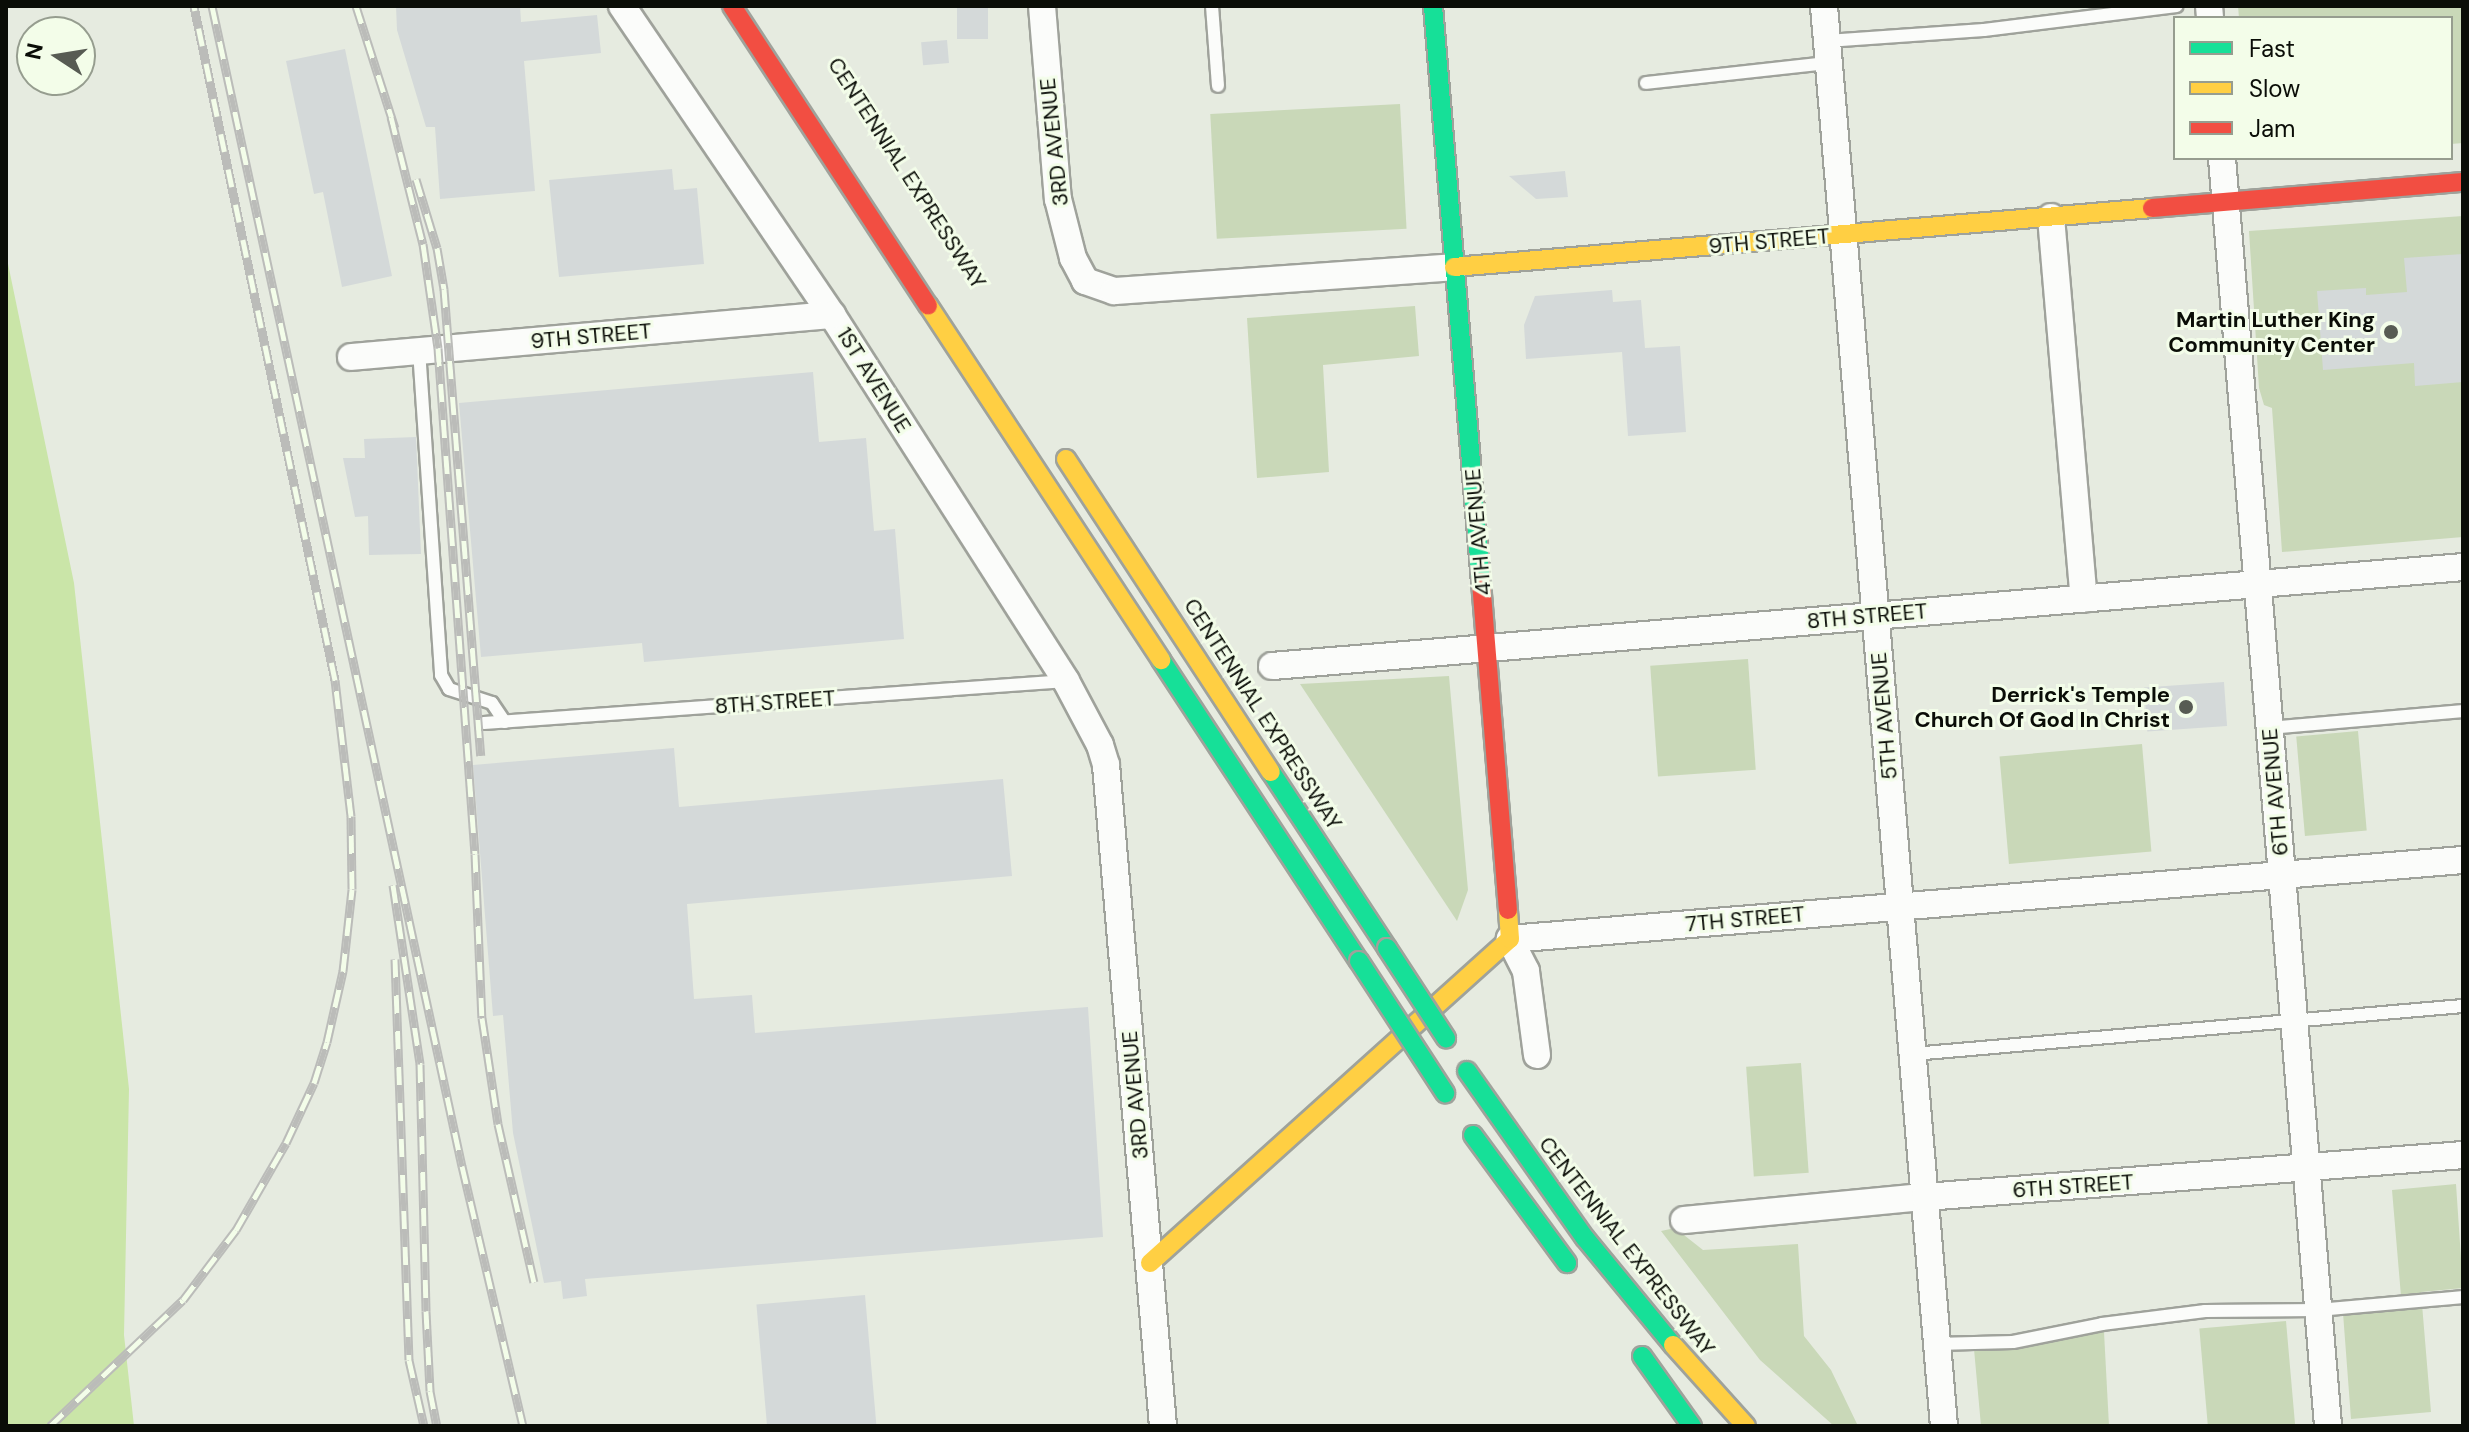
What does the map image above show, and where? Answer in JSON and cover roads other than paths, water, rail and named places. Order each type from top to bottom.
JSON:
[{"type":"main road","points":[[732,6],[1453,1106],[1522,1206],[1574,1272]]},
{"type":"main road","name":"4TH AVENUE","points":[[1433,6],[1510,939]]},
{"type":"main road","name":"9TH STREET","points":[[1454,267],[2463,182]]},
{"type":"main road","name":"CENTENNIAL EXPRESSWAY","points":[[1055,442],[1467,1071],[1585,1238],[1659,1329],[1746,1426]]},
{"type":"main road","points":[[1150,1263],[1510,939]]},
{"type":"main road","points":[[1692,1426],[1637,1350],[1704,1426]]},
{"type":"street","name":"1ST AVENUE","points":[[622,6],[832,315],[1066,681],[1088,717],[1106,765]]},
{"type":"street","name":"3RD AVENUE","points":[[1042,6],[1058,199],[1080,275]]},
{"type":"street","name":"5TH AVENUE","points":[[1824,6],[1944,1426]]},
{"type":"street","name":"6TH AVENUE","points":[[2222,160],[2328,1426]]},
{"type":"street","points":[[2051,217],[2084,599]]},
{"type":"street","name":"9TH STREET","points":[[1080,275],[1097,288],[1114,291],[1454,267]]},
{"type":"street","name":"9TH STREET","points":[[351,357],[832,315]]},
{"type":"street","name":"8TH STREET","points":[[1272,666],[2463,567]]},
{"type":"street","name":"3RD AVENUE","points":[[1106,765],[1163,1426]]},
{"type":"street","name":"7TH STREET","points":[[1510,939],[2463,860]]},
{"type":"street","name":"4TH AVENUE","points":[[1510,939],[1526,971],[1537,1055]]},
{"type":"street","name":"6TH STREET","points":[[1684,1220],[1925,1197],[2463,1155]]},
{"type":"lane","points":[[1212,6],[1218,86]]},
{"type":"lane","points":[[1646,83],[1827,52],[2177,6]]},
{"type":"lane","points":[[419,350],[441,675],[449,689],[492,703],[505,722]]},
{"type":"lane","name":"8TH STREET","points":[[484,723],[1066,681]]},
{"type":"lane","points":[[2269,728],[2463,711]]},
{"type":"lane","points":[[1913,1054],[2463,1006]]},
{"type":"lane","points":[[1936,1344],[2013,1342],[2102,1324],[2205,1311],[2318,1310],[2463,1297]]},
{"type":"railway","points":[[50,1426],[183,1300],[236,1230],[286,1143],[314,1083],[327,1042],[343,971],[352,889],[351,816],[335,680],[194,6]]},
{"type":"railway","points":[[212,6],[462,1166],[523,1426]]},
{"type":"railway","points":[[356,6],[395,128]]},
{"type":"railway","points":[[391,117],[423,244],[438,348],[475,854],[482,1018],[498,1124],[534,1282]]},
{"type":"railway","points":[[416,179],[437,248],[444,289],[481,756]]},
{"type":"railway","points":[[393,885],[420,1064],[426,1311],[430,1391],[437,1426]]},
{"type":"railway","points":[[395,959],[409,1360],[424,1426]]},
{"type":"place","name":"Martin Luther King Community Center","points":[[2391,332]]},
{"type":"place","name":"Derrick's Temple Church Of God In Christ","points":[[2186,707]]}]
